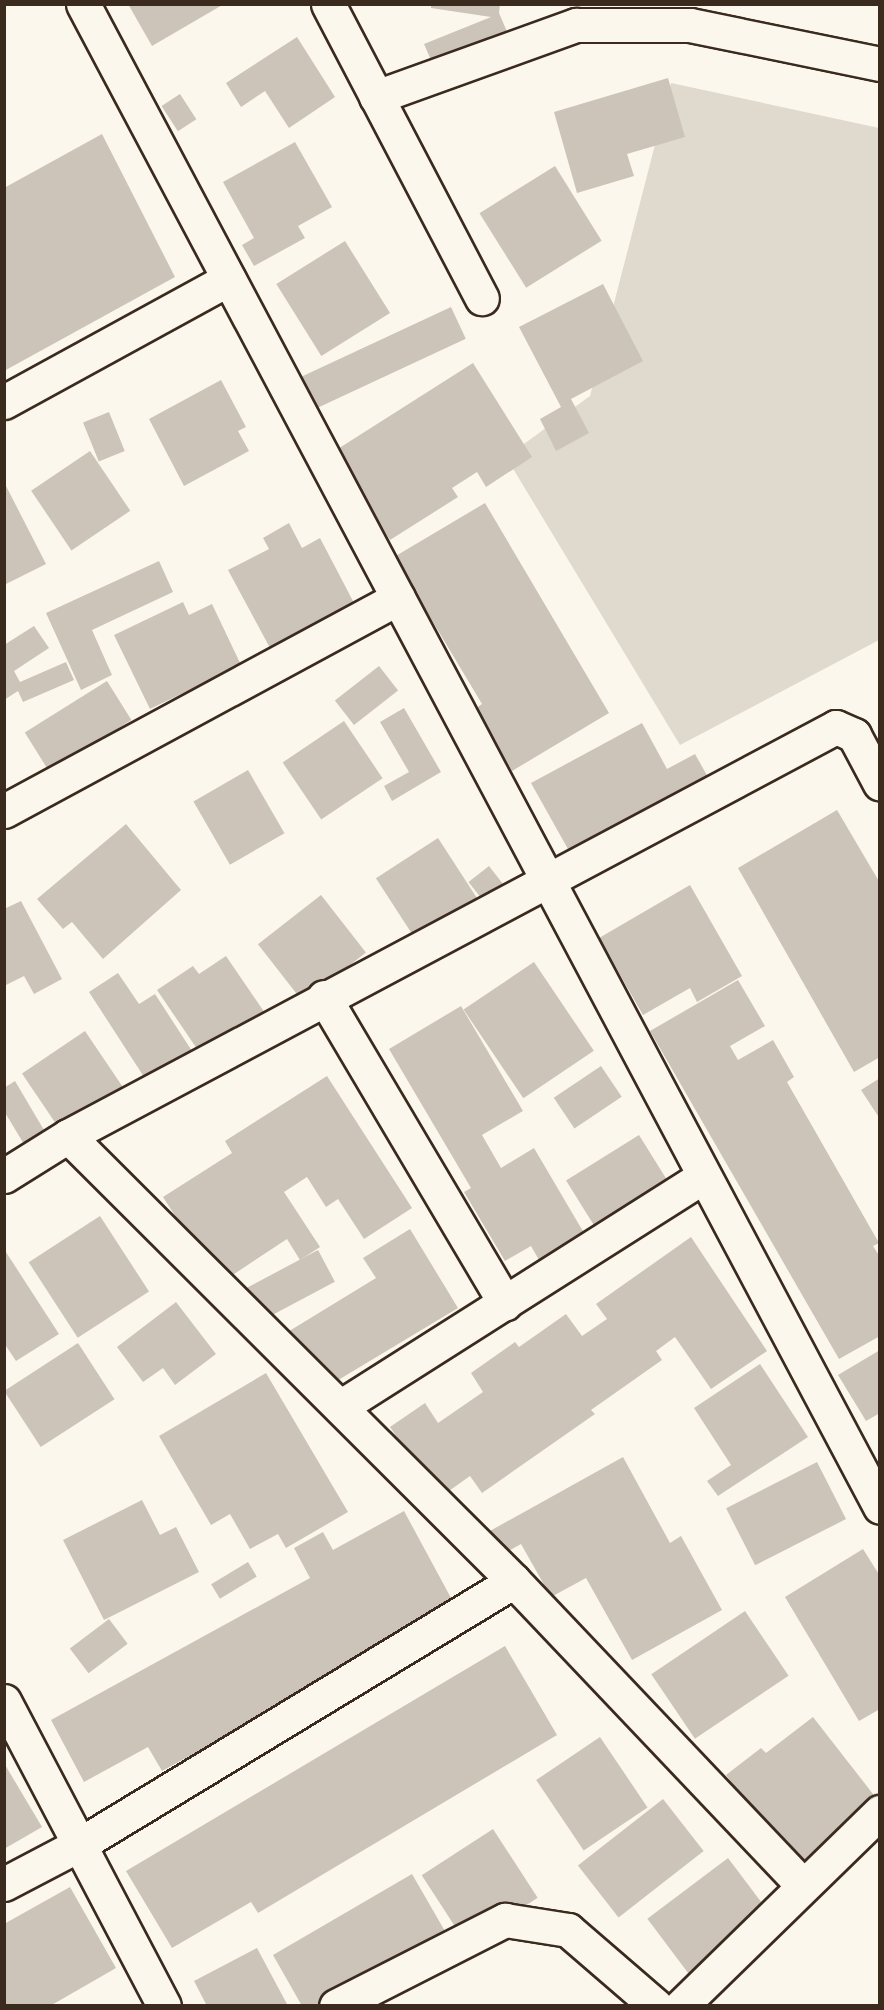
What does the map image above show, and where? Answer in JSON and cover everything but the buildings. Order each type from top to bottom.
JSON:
[{"type":"street","points":[[83,4],[704,1176],[869,1466],[879,1507]]},
{"type":"street","points":[[328,4],[482,298]]},
{"type":"street","points":[[376,97],[576,26],[690,25],[879,64]]},
{"type":"street","points":[[4,402],[229,279]]},
{"type":"street","points":[[4,811],[398,598]]},
{"type":"street","points":[[4,1176],[68,1136],[546,879],[836,727],[855,735],[879,783]]},
{"type":"street","points":[[324,998],[505,1303]]},
{"type":"street","points":[[68,1136],[514,1581],[803,1886]]},
{"type":"street","points":[[340,1407],[704,1176]]},
{"type":"street","points":[[4,1884],[82,1843],[514,1581]]},
{"type":"street","points":[[4,1701],[82,1843],[164,2006]]},
{"type":"street","points":[[681,2006],[879,1812]]},
{"type":"street","points":[[336,2006],[505,1920],[568,1930],[656,2006]]},
{"type":"shaded area","points":[[671,83],[879,128],[879,640],[680,745],[506,457],[590,396]]}]
